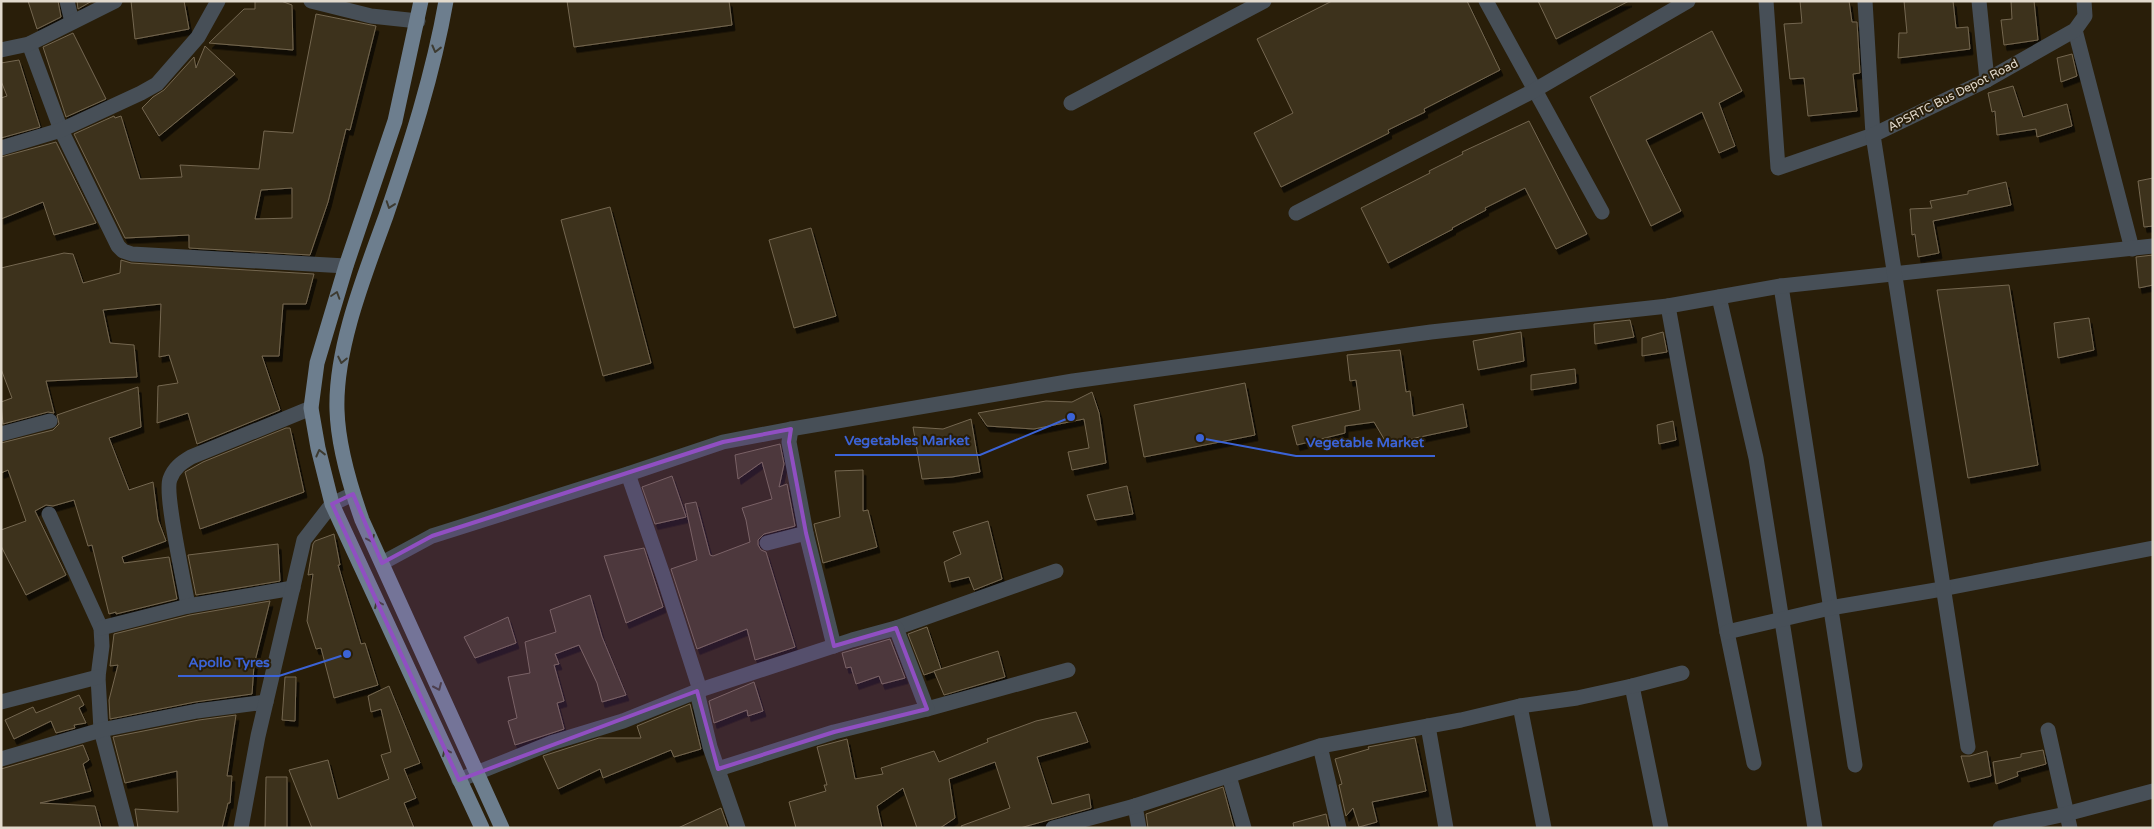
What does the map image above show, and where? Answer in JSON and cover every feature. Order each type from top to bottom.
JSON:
[{"type":"main road","points":[[421,1],[395,120],[322,342],[311,408],[332,504],[482,828]]},
{"type":"main road","points":[[446,1],[417,126],[367,269],[347,335],[339,374],[337,410],[353,494],[362,520],[502,828]]},
{"type":"street","points":[[67,1],[72,22]]},
{"type":"street","points":[[1,50],[29,44],[115,1]]},
{"type":"street","points":[[1,148],[61,130],[141,94],[157,84],[198,37],[218,1]]},
{"type":"street","points":[[311,1],[331,4],[371,16],[418,21]]},
{"type":"street","points":[[1071,103],[1264,1]]},
{"type":"street","points":[[1486,1],[1602,212]]},
{"type":"street","points":[[1296,213],[1535,90],[1688,1]]},
{"type":"street","points":[[1766,1],[1778,168],[1873,136],[1865,1]]},
{"type":"street","points":[[1979,1],[1987,80]]},
{"type":"street","points":[[2084,1],[2085,16],[2075,30],[2132,249]]},
{"type":"street","name":"APSRTC Bus Depot Road","points":[[1968,747],[1873,136],[1987,80],[2075,30]]},
{"type":"street","points":[[29,44],[61,130],[118,246],[123,251],[132,254],[346,266]]},
{"type":"street","points":[[382,563],[432,536],[723,442],[792,429],[1073,381],[1431,332],[1668,306],[1781,286],[2153,246]]},
{"type":"street","points":[[1781,286],[1855,765]]},
{"type":"street","points":[[1719,297],[1756,458],[1780,619],[1815,828]]},
{"type":"street","points":[[1668,306],[1727,632],[1754,763]]},
{"type":"street","points":[[188,606],[169,500],[169,481],[177,466],[191,457],[311,408]]},
{"type":"street","points":[[1,434],[50,421]]},
{"type":"street","points":[[792,429],[789,442],[806,534],[834,646]]},
{"type":"street","points":[[628,474],[664,575],[700,690],[698,696],[718,769],[738,828]]},
{"type":"street","points":[[241,828],[266,702],[304,540],[332,504],[353,494]]},
{"type":"street","points":[[49,514],[101,628],[102,646],[98,677],[101,730],[127,828]]},
{"type":"street","points":[[767,543],[806,534]]},
{"type":"street","points":[[1727,632],[1830,608],[1942,589],[2153,548]]},
{"type":"street","points":[[459,780],[551,743],[623,721],[700,690],[834,646],[896,628],[1056,570]]},
{"type":"street","points":[[101,628],[188,606],[292,588]]},
{"type":"street","points":[[896,628],[927,709]]},
{"type":"street","points":[[718,769],[834,732],[927,709],[1068,670]]},
{"type":"street","points":[[1052,828],[1135,806],[1320,746],[1428,726],[1520,706],[1577,698],[1682,673]]},
{"type":"street","points":[[1,702],[98,677]]},
{"type":"street","points":[[1632,686],[1661,828]]},
{"type":"street","points":[[1,759],[101,730],[197,711],[266,702]]},
{"type":"street","points":[[1520,706],[1544,828]]},
{"type":"street","points":[[1428,726],[1446,828]]},
{"type":"street","points":[[2048,730],[2068,821]]},
{"type":"street","points":[[1320,746],[1339,828]]},
{"type":"street","points":[[1229,776],[1244,828]]},
{"type":"street","points":[[2000,828],[2068,821],[2153,791]]},
{"type":"street","points":[[1135,806],[1139,828]]},
{"type":"highlighted area","points":[[791,429],[789,442],[806,533],[834,646],[896,628],[927,709],[834,732],[718,769],[697,691],[459,780],[332,504],[353,494],[382,563],[432,536],[723,442]]},
{"type":"building","points":[[28,1],[58,1],[61,17],[37,29]]},
{"type":"building","points":[[77,1],[92,1],[78,9]]},
{"type":"building","points":[[131,1],[184,1],[189,29],[135,39]]},
{"type":"building","points":[[255,1],[281,1],[292,5],[293,50],[209,43],[244,9],[255,9]]},
{"type":"building","points":[[567,1],[729,1],[732,25],[574,47]]},
{"type":"building","points":[[1332,1],[1467,1],[1500,70],[1424,109],[1425,112],[1388,130],[1389,133],[1281,187],[1254,133],[1293,113],[1257,39]]},
{"type":"building","points":[[1538,1],[1629,1],[1556,39]]},
{"type":"building","points":[[1800,1],[1849,1],[1852,22],[1857,22],[1860,73],[1853,74],[1857,111],[1808,116],[1804,78],[1790,79],[1784,24],[1802,23]]},
{"type":"building","points":[[1904,1],[1953,1],[1956,28],[1968,27],[1970,49],[1898,58],[1899,33],[1907,33]]},
{"type":"building","points":[[2011,1],[2034,1],[2038,40],[2004,45],[2001,20],[2012,19]]},
{"type":"building","points":[[316,14],[376,26],[350,130],[346,129],[328,202],[310,255],[189,248],[189,235],[125,238],[74,134],[114,116],[115,118],[121,116],[140,179],[182,177],[180,165],[259,169],[264,131],[293,133]],"holes":[[[292,188],[292,218],[255,219],[261,190]]]},
{"type":"building","points":[[1712,31],[1742,91],[1719,103],[1735,146],[1719,153],[1702,112],[1646,140],[1681,211],[1651,226],[1590,97]]},
{"type":"building","points":[[73,33],[106,99],[66,117],[43,47]]},
{"type":"building","points":[[205,46],[235,74],[159,136],[142,108],[153,97],[164,90],[194,57],[196,68]]},
{"type":"building","points":[[2072,54],[2077,76],[2061,82],[2057,58]]},
{"type":"building","points":[[19,60],[40,127],[1,138],[1,98],[7,96],[1,81],[1,63]]},
{"type":"building","points":[[2013,86],[2023,117],[2067,104],[2072,126],[2037,137],[2036,129],[1997,135],[1995,111],[1992,112],[1988,93]]},
{"type":"building","points":[[1529,121],[1587,234],[1556,249],[1525,188],[1485,208],[1486,210],[1453,229],[1388,263],[1361,208],[1430,173],[1429,171],[1463,154],[1462,152]]},
{"type":"building","points":[[56,142],[96,223],[54,235],[43,202],[1,219],[1,157]]},
{"type":"building","points":[[2153,178],[2153,226],[2144,227],[2138,181]]},
{"type":"building","points":[[2006,182],[2011,205],[1933,221],[1939,253],[1918,257],[1915,234],[1912,235],[1910,209],[1932,208],[1930,201],[1968,194],[1968,191]]},
{"type":"building","points":[[610,207],[651,363],[603,376],[561,220]]},
{"type":"building","points":[[811,228],[836,316],[794,328],[769,240]]},
{"type":"building","points":[[64,253],[73,254],[83,283],[120,273],[121,260],[131,263],[314,274],[306,304],[283,304],[279,356],[262,356],[280,410],[197,444],[188,413],[157,423],[158,386],[178,383],[169,355],[159,357],[161,304],[103,310],[110,343],[134,345],[137,377],[46,381],[54,413],[48,412],[3,424],[1,402],[12,398],[1,369],[1,268]]},
{"type":"building","points":[[2153,255],[2153,285],[2139,288],[2136,257]]},
{"type":"building","points":[[2009,285],[2038,465],[1968,478],[1937,290]]},
{"type":"building","points":[[2089,318],[2094,350],[2058,358],[2054,323]]},
{"type":"building","points":[[1630,320],[1634,337],[1595,344],[1594,324]]},
{"type":"building","points":[[1521,332],[1524,361],[1478,370],[1473,341]]},
{"type":"building","points":[[1663,332],[1667,352],[1642,356],[1642,338]]},
{"type":"building","points":[[1400,350],[1406,392],[1410,391],[1413,416],[1463,404],[1467,427],[1387,444],[1374,422],[1345,426],[1345,433],[1297,445],[1292,426],[1360,410],[1356,380],[1350,381],[1347,355]]},
{"type":"building","points":[[1575,369],[1576,383],[1531,390],[1531,375]]},
{"type":"building","points":[[1245,383],[1255,435],[1144,457],[1134,405]]},
{"type":"building","points":[[138,387],[141,427],[109,438],[129,490],[153,482],[158,520],[166,541],[122,557],[124,563],[169,557],[177,599],[116,614],[116,612],[109,614],[92,545],[88,546],[74,500],[53,506],[46,505],[35,511],[66,575],[26,595],[1,546],[1,530],[26,521],[8,470],[1,473],[1,443],[53,430],[59,424],[57,415]]},
{"type":"building","points":[[1092,392],[1099,413],[1106,463],[1072,470],[1068,452],[1089,448],[1084,419],[1034,429],[987,426],[978,413],[1046,401],[1072,402]]},
{"type":"building","points":[[971,419],[980,472],[952,477],[922,479],[913,427],[943,429]]},
{"type":"building","points":[[1673,421],[1676,440],[1659,444],[1657,425]]},
{"type":"building","points":[[290,428],[304,492],[200,529],[185,472],[203,462]]},
{"type":"building","points":[[780,444],[784,464],[779,487],[787,484],[795,526],[764,534],[758,540],[758,545],[761,550],[766,552],[795,647],[755,660],[747,629],[697,649],[671,569],[697,560],[685,504],[696,502],[710,555],[713,556],[750,542],[742,508],[772,499],[762,462],[738,479],[735,455]]},
{"type":"building","points":[[863,470],[863,511],[868,510],[877,547],[823,563],[814,524],[840,517],[835,471]]},
{"type":"building","points":[[672,476],[686,517],[655,524],[642,487]]},
{"type":"building","points":[[1127,486],[1133,514],[1095,520],[1087,495]]},
{"type":"building","points":[[988,521],[1002,579],[974,590],[969,577],[949,582],[944,562],[961,554],[953,532]]},
{"type":"building","points":[[334,534],[340,565],[338,565],[361,644],[365,643],[378,685],[334,698],[321,648],[316,649],[307,621],[313,574],[308,575],[313,544],[315,541]]},
{"type":"building","points":[[278,544],[280,581],[196,595],[188,555]]},
{"type":"building","points":[[644,548],[663,607],[626,623],[604,556]]},
{"type":"building","points":[[590,595],[602,637],[626,695],[602,702],[597,683],[579,645],[555,654],[559,664],[554,665],[564,701],[557,703],[564,729],[515,745],[508,721],[517,718],[508,677],[530,673],[525,642],[556,632],[550,610]]},
{"type":"building","points":[[270,601],[254,665],[252,694],[195,702],[110,719],[109,700],[118,665],[110,666],[114,634],[190,615]]},
{"type":"building","points":[[508,617],[516,643],[475,658],[464,637]]},
{"type":"building","points":[[927,627],[941,669],[924,675],[908,634]]},
{"type":"building","points":[[890,639],[905,678],[882,684],[879,676],[856,684],[851,667],[846,668],[842,653]]},
{"type":"building","points":[[998,651],[1005,677],[944,695],[934,671]]},
{"type":"building","points":[[285,677],[296,677],[295,721],[282,720]]},
{"type":"building","points":[[754,682],[763,711],[748,716],[747,710],[714,723],[709,701]]},
{"type":"building","points":[[389,686],[420,763],[404,769],[416,798],[404,803],[414,828],[312,828],[289,770],[328,760],[338,799],[389,779],[381,755],[391,752],[381,709],[371,712],[368,696]]},
{"type":"building","points":[[79,695],[84,705],[79,708],[86,723],[74,725],[75,728],[56,733],[51,721],[14,739],[5,720],[33,707],[36,713]]},
{"type":"building","points":[[690,704],[701,749],[674,757],[671,750],[603,778],[600,769],[558,789],[543,756],[599,738],[641,738],[637,726]]},
{"type":"building","points":[[1076,712],[1088,742],[1037,757],[1052,804],[1089,794],[1091,808],[1020,828],[962,828],[961,826],[1010,808],[995,762],[949,779],[955,818],[940,828],[917,828],[903,788],[877,806],[882,828],[796,828],[789,802],[826,791],[824,785],[827,785],[817,747],[847,739],[855,779],[883,774],[881,768],[934,751],[939,762],[988,742],[987,739],[1036,721]]},
{"type":"building","points":[[236,715],[227,776],[232,776],[230,803],[228,803],[222,828],[138,828],[135,809],[178,812],[177,771],[125,783],[113,737],[199,720]]},
{"type":"building","points":[[1415,738],[1426,791],[1372,802],[1377,822],[1359,827],[1353,808],[1346,816],[1339,785],[1342,784],[1335,759],[1369,749],[1368,747]]},
{"type":"building","points":[[83,745],[89,760],[83,764],[91,791],[40,803],[95,806],[101,828],[1,828],[1,769]]},
{"type":"building","points":[[2043,750],[2046,764],[2017,772],[2018,776],[1996,784],[1993,762],[2021,757],[2021,754]]},
{"type":"building","points":[[1987,751],[1991,776],[1968,782],[1961,756],[1970,756]]},
{"type":"building","points":[[266,777],[287,777],[287,828],[265,828]]},
{"type":"building","points":[[1223,787],[1234,828],[1148,828],[1146,814]]},
{"type":"building","points":[[721,808],[728,828],[678,828]]},
{"type":"building","points":[[1326,814],[1329,828],[1294,828],[1293,823]]},
{"type":"place","name":"Vegetables Market","points":[[1071,417]]},
{"type":"place","name":"Vegetable Market","points":[[1200,438]]},
{"type":"place","name":"Apollo Tyres","points":[[347,654]]}]
